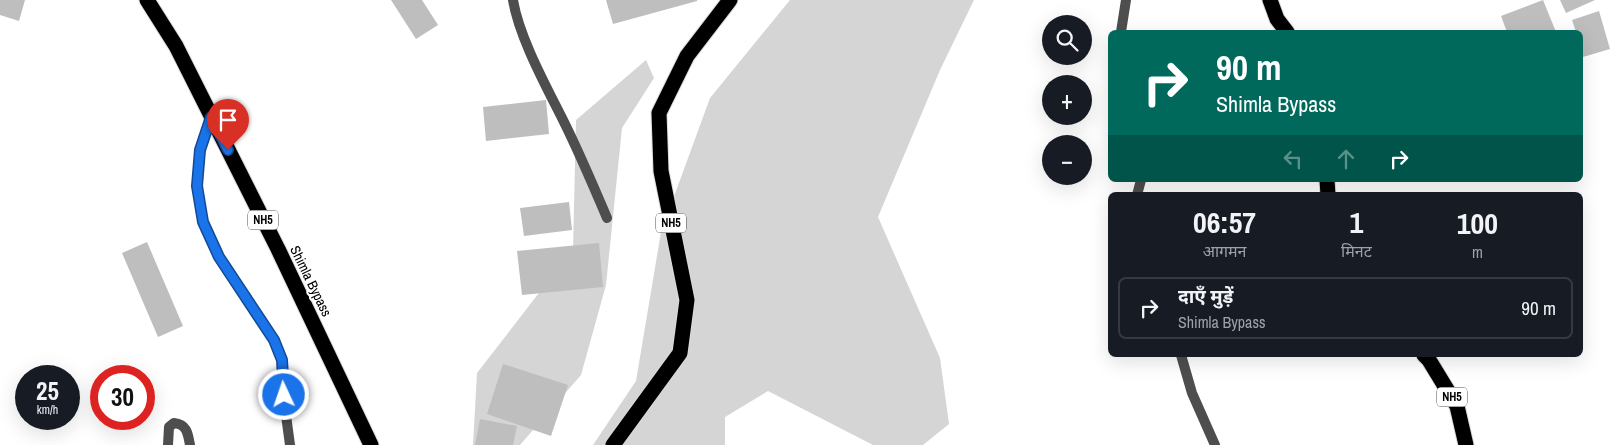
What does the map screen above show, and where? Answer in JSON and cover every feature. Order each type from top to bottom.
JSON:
[{"type":"highway","name":"Shimla Bypass","points":[[147,0],[176,46],[278,249],[371,445]]},
{"type":"highway","name":"NH5","points":[[613,445],[680,353],[687,300],[661,171],[659,113],[687,56],[730,0]]},
{"type":"highway","points":[[1270,0],[1277,19],[1285,30]]},
{"type":"highway","name":"NH5","points":[[1426,357],[1457,406],[1466,445]]},
{"type":"street","points":[[513,0],[524,35],[539,70],[572,138],[607,218]]},
{"type":"street","points":[[1121,30],[1126,0]]},
{"type":"street","points":[[211,117],[200,150],[197,186],[203,222],[219,257],[274,340],[282,360],[285,408],[290,445]]},
{"type":"street","points":[[1182,357],[1192,393],[1215,445]]},
{"type":"street","points":[[168,445],[169,427],[174,423],[185,427],[190,445]]},
{"type":"shaded area","points":[[790,0],[974,0],[940,70],[878,217],[940,358],[949,424],[923,445],[873,445],[768,391],[725,417],[725,445],[593,445],[636,381],[661,232],[710,98]]},
{"type":"shaded area","points":[[646,60],[654,78],[622,128],[606,285],[581,375],[520,445],[473,445],[477,373],[573,249],[576,120]]},
{"type":"building","points":[[0,0],[25,0],[19,21],[0,15]]},
{"type":"building","points":[[391,0],[422,0],[438,25],[416,39]]},
{"type":"building","points":[[606,0],[697,0],[697,1],[613,24]]},
{"type":"building","points":[[1543,0],[1555,30],[1506,30],[1501,16]]},
{"type":"building","points":[[1560,0],[1595,0],[1566,13]]},
{"type":"building","points":[[1599,11],[1610,49],[1583,57],[1583,30],[1575,30],[1572,20]]},
{"type":"building","points":[[546,100],[549,134],[486,141],[483,107]]},
{"type":"building","points":[[569,202],[572,230],[524,236],[520,208]]},
{"type":"building","points":[[147,242],[183,326],[158,337],[122,253]]},
{"type":"building","points":[[599,243],[603,287],[522,295],[517,251]]},
{"type":"building","points":[[503,364],[568,385],[551,436],[487,414]]},
{"type":"building","points":[[480,419],[517,426],[513,445],[475,445]]},
{"type":"route","points":[[228,150],[211,117],[200,150],[197,186],[203,222],[219,257],[274,340],[282,360],[284,395]]}]
